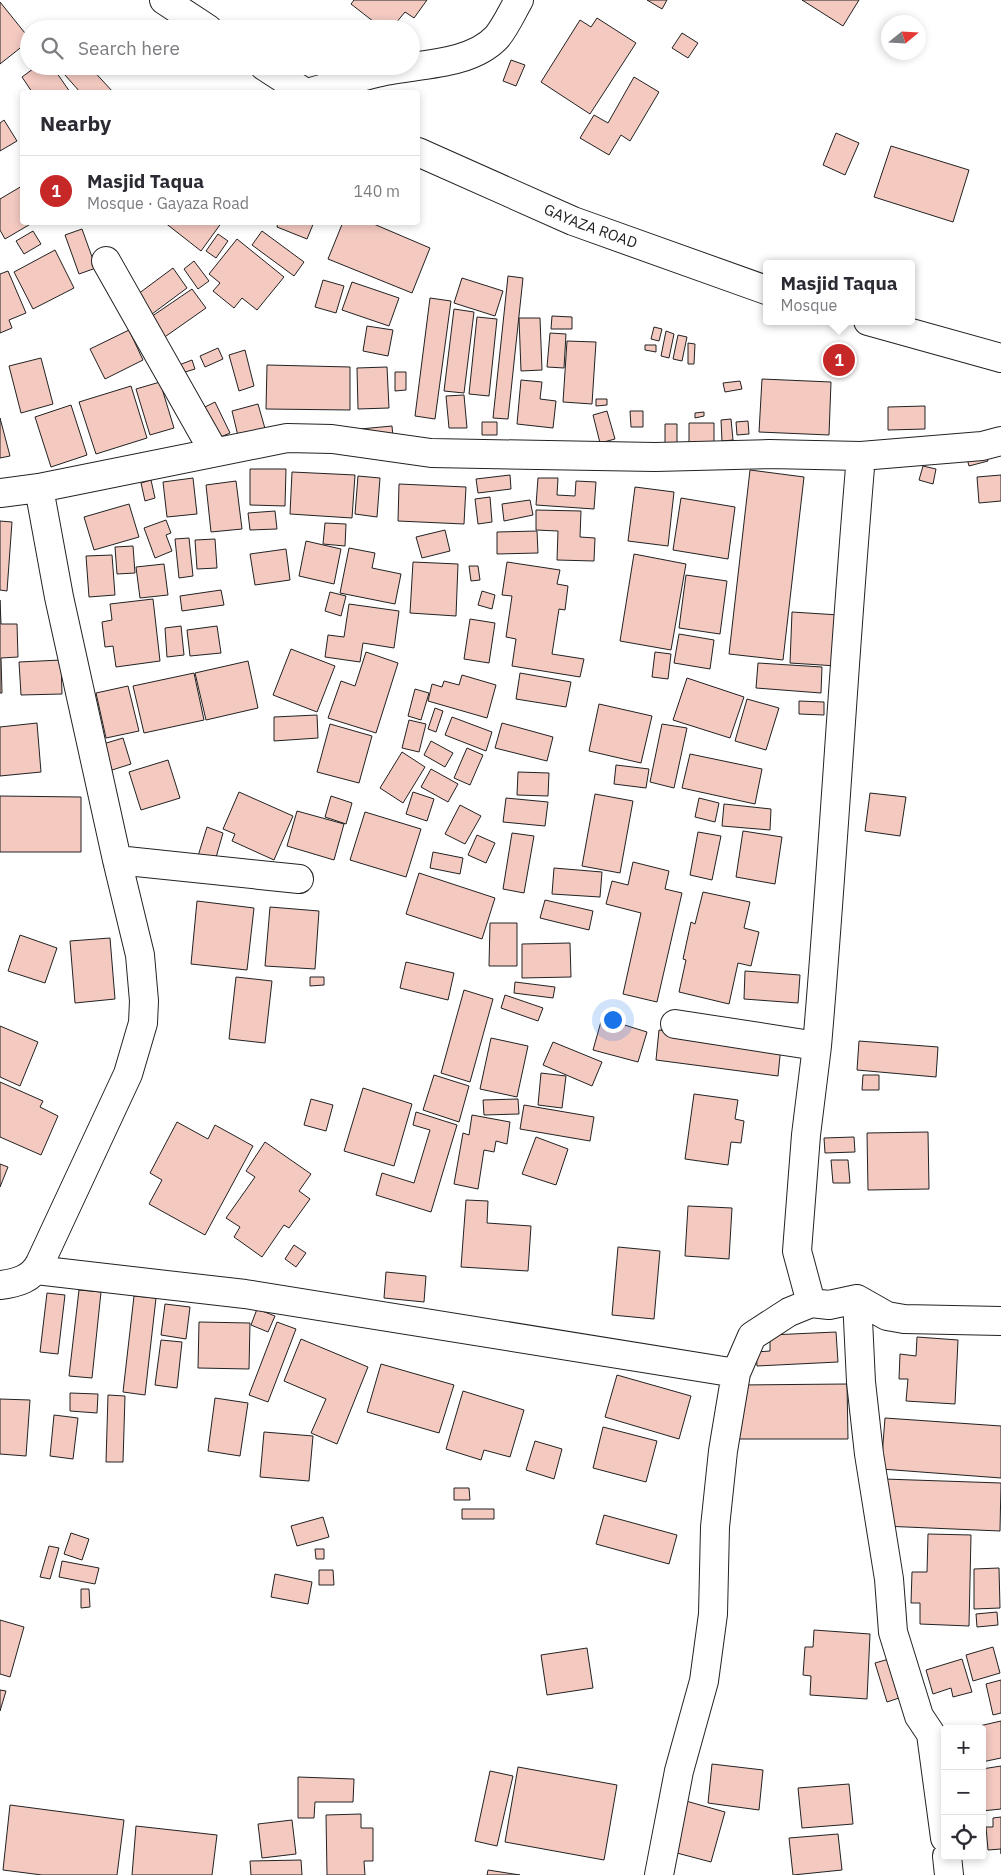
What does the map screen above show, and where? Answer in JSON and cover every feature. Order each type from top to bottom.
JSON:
[{"type":"street","points":[[164,0],[194,20]]},
{"type":"street","points":[[420,66],[442,62],[481,49],[497,37],[519,0]]},
{"type":"street","points":[[278,75],[301,90]]},
{"type":"street","points":[[318,90],[369,75]]},
{"type":"street","name":"GAYAZA ROAD","points":[[420,153],[573,221],[763,289]]},
{"type":"street","points":[[106,260],[214,452]]},
{"type":"street","points":[[882,325],[1001,358]]},
{"type":"street","points":[[0,494],[39,488],[287,438],[332,440],[430,452],[655,457],[769,454],[861,456],[982,446],[1001,441]]},
{"type":"street","points":[[811,1303],[797,1251],[832,850],[861,456]]},
{"type":"street","points":[[0,1285],[17,1282],[36,1270],[128,1074],[143,1023],[144,981],[140,955],[59,597],[39,488]]},
{"type":"street","points":[[117,860],[299,879]]},
{"type":"street","points":[[675,1024],[816,1046]]},
{"type":"street","points":[[36,1270],[245,1294],[736,1373]]},
{"type":"street","points":[[857,1299],[861,1382],[868,1445],[889,1579],[893,1632],[919,1716],[931,1734],[942,1815]]},
{"type":"street","points":[[659,1875],[679,1771],[704,1680],[713,1614],[715,1527],[723,1451],[736,1373],[752,1336],[789,1312],[811,1303],[828,1305],[857,1299],[887,1316],[896,1318],[1001,1321]]},
{"type":"street","points":[[947,1860],[949,1875]]},
{"type":"building","points":[[354,0],[427,0],[414,18],[405,12],[398,20],[371,20],[351,4]]},
{"type":"building","points":[[647,0],[667,0],[662,9]]},
{"type":"building","points":[[802,0],[859,0],[843,26]]},
{"type":"building","points":[[0,2],[20,27],[20,48],[0,64]]},
{"type":"building","points":[[597,18],[636,43],[590,114],[541,82],[580,20],[591,27]]},
{"type":"building","points":[[682,33],[698,43],[688,58],[672,48]]},
{"type":"building","points":[[511,60],[525,65],[516,86],[503,81]]},
{"type":"building","points":[[25,75],[58,75],[69,90],[31,90],[22,77]]},
{"type":"building","points":[[65,75],[97,75],[111,90],[78,90]]},
{"type":"building","points":[[634,77],[659,92],[630,141],[621,135],[609,155],[580,138],[594,115],[608,123]]},
{"type":"building","points":[[4,120],[17,141],[0,151],[0,123]]},
{"type":"building","points":[[836,133],[859,143],[845,175],[823,165]]},
{"type":"building","points":[[891,146],[969,170],[953,222],[874,197]]},
{"type":"building","points":[[20,187],[20,225],[29,225],[5,239],[0,230],[0,199]]},
{"type":"building","points":[[168,225],[220,225],[201,251]]},
{"type":"building","points":[[277,225],[313,225],[307,239],[277,227]]},
{"type":"building","points":[[342,225],[376,225],[430,248],[412,293],[328,259]]},
{"type":"building","points":[[82,229],[96,268],[79,274],[65,235]]},
{"type":"building","points":[[33,231],[41,244],[24,254],[16,241]]},
{"type":"building","points":[[262,231],[304,262],[294,276],[252,245]]},
{"type":"building","points":[[218,234],[228,241],[216,258],[206,251]]},
{"type":"building","points":[[237,239],[284,277],[257,310],[242,298],[234,308],[213,291],[220,283],[209,274]]},
{"type":"building","points":[[55,250],[74,288],[33,309],[14,272]]},
{"type":"building","points":[[194,261],[209,281],[198,289],[184,269]]},
{"type":"building","points":[[173,268],[187,288],[144,320],[130,300]]},
{"type":"building","points":[[8,271],[26,313],[9,320],[12,328],[0,333],[0,274]]},
{"type":"building","points":[[508,276],[523,278],[508,419],[493,418]]},
{"type":"building","points":[[462,278],[503,291],[495,316],[454,303]]},
{"type":"building","points":[[323,280],[344,286],[336,313],[315,307]]},
{"type":"building","points":[[352,282],[399,298],[389,326],[342,310]]},
{"type":"building","points":[[192,289],[206,308],[159,341],[145,321]]},
{"type":"building","points":[[430,298],[451,301],[435,419],[415,416]]},
{"type":"building","points":[[454,309],[474,312],[464,393],[444,391]]},
{"type":"building","points":[[552,316],[572,317],[572,329],[551,329]]},
{"type":"building","points":[[477,317],[497,319],[489,396],[469,394]]},
{"type":"building","points":[[519,318],[540,318],[542,370],[521,371]]},
{"type":"building","points":[[367,326],[393,330],[388,356],[363,351]]},
{"type":"building","points":[[654,327],[662,329],[659,341],[651,339]]},
{"type":"building","points":[[129,330],[143,360],[105,379],[90,349]]},
{"type":"building","points":[[666,331],[674,334],[669,358],[661,356]]},
{"type":"building","points":[[550,333],[566,334],[564,368],[547,367]]},
{"type":"building","points":[[678,335],[687,337],[682,361],[673,359]]},
{"type":"building","points":[[567,341],[596,342],[592,404],[563,402]]},
{"type":"building","points":[[688,343],[695,344],[694,364],[688,364]]},
{"type":"building","points":[[645,345],[656,345],[656,352],[645,350]]},
{"type":"building","points":[[218,348],[223,359],[205,367],[200,356]]},
{"type":"building","points":[[245,350],[254,386],[239,391],[229,355]]},
{"type":"building","points":[[41,358],[53,404],[21,413],[9,366]]},
{"type":"building","points":[[192,360],[195,369],[182,373],[179,365]]},
{"type":"building","points":[[267,365],[350,367],[350,410],[266,409]]},
{"type":"building","points":[[387,367],[389,408],[358,409],[357,368]]},
{"type":"building","points":[[395,372],[406,372],[406,390],[395,391]]},
{"type":"building","points":[[762,379],[831,382],[829,435],[759,432]]},
{"type":"building","points":[[521,380],[542,382],[540,399],[556,401],[553,428],[517,424]]},
{"type":"building","points":[[740,381],[742,389],[725,392],[723,383]]},
{"type":"building","points":[[160,382],[174,428],[150,435],[136,389]]},
{"type":"building","points":[[131,386],[147,438],[96,454],[79,402]]},
{"type":"building","points":[[464,395],[467,428],[449,428],[446,396]]},
{"type":"building","points":[[596,399],[607,399],[607,405],[596,406]]},
{"type":"building","points":[[215,402],[230,433],[216,439],[201,409]]},
{"type":"building","points":[[258,404],[266,432],[239,440],[232,411]]},
{"type":"building","points":[[71,405],[87,455],[51,467],[35,417]]},
{"type":"building","points":[[925,406],[925,429],[888,430],[888,407]]},
{"type":"building","points":[[607,411],[615,439],[600,443],[593,415]]},
{"type":"building","points":[[630,411],[643,411],[643,427],[631,427]]},
{"type":"building","points":[[704,412],[704,416],[695,418],[695,413]]},
{"type":"building","points":[[0,418],[10,456],[0,458]]},
{"type":"building","points":[[731,419],[733,440],[722,441],[721,420]]},
{"type":"building","points":[[748,421],[749,434],[737,435],[736,422]]},
{"type":"building","points":[[482,422],[497,422],[497,435],[482,435]]},
{"type":"building","points":[[689,423],[714,423],[714,443],[689,443]]},
{"type":"building","points":[[665,424],[677,424],[677,444],[665,444]]},
{"type":"building","points":[[392,426],[393,437],[361,439],[360,429]]},
{"type":"building","points":[[985,450],[988,461],[969,466],[966,455]]},
{"type":"building","points":[[923,466],[936,469],[933,484],[919,480]]},
{"type":"building","points":[[250,469],[286,469],[285,506],[250,505]]},
{"type":"building","points":[[750,470],[804,477],[783,660],[729,654]]},
{"type":"building","points":[[292,472],[355,475],[352,518],[290,514]]},
{"type":"building","points":[[510,475],[511,489],[478,493],[476,479]]},
{"type":"building","points":[[1001,475],[1001,501],[979,503],[977,477]]},
{"type":"building","points":[[358,476],[380,478],[377,517],[355,514]]},
{"type":"building","points":[[193,478],[197,514],[167,517],[163,482]]},
{"type":"building","points":[[538,478],[558,478],[557,495],[575,496],[576,481],[596,482],[594,509],[536,505]]},
{"type":"building","points":[[151,480],[155,498],[145,501],[141,483]]},
{"type":"building","points":[[236,481],[242,529],[211,532],[206,485]]},
{"type":"building","points":[[399,484],[466,487],[464,524],[398,521]]},
{"type":"building","points":[[635,487],[674,492],[668,546],[628,541]]},
{"type":"building","points":[[490,497],[492,522],[478,524],[475,499]]},
{"type":"building","points":[[681,498],[735,507],[728,559],[673,550]]},
{"type":"building","points":[[530,500],[533,515],[504,521],[502,504]]},
{"type":"building","points":[[129,504],[139,537],[94,550],[84,517]]},
{"type":"building","points":[[536,510],[581,511],[580,537],[595,538],[594,561],[557,560],[558,531],[536,530]]},
{"type":"building","points":[[275,511],[277,529],[250,530],[248,513]]},
{"type":"building","points":[[166,520],[171,533],[166,535],[172,551],[155,558],[144,528]]},
{"type":"building","points":[[0,521],[12,522],[7,591],[0,590]]},
{"type":"building","points":[[325,523],[346,524],[345,546],[323,544]]},
{"type":"building","points":[[445,530],[450,551],[422,558],[416,537]]},
{"type":"building","points":[[537,531],[538,553],[497,554],[497,532]]},
{"type":"building","points":[[189,538],[193,576],[179,578],[175,539]]},
{"type":"building","points":[[215,539],[217,568],[197,569],[195,540]]},
{"type":"building","points":[[306,541],[341,549],[334,584],[299,576]]},
{"type":"building","points":[[133,546],[135,573],[117,574],[115,547]]},
{"type":"building","points":[[349,548],[375,553],[372,568],[401,574],[395,604],[340,593]]},
{"type":"building","points":[[286,549],[290,580],[255,585],[250,554]]},
{"type":"building","points":[[634,554],[686,564],[671,650],[620,641]]},
{"type":"building","points":[[112,555],[115,595],[89,597],[86,556]]},
{"type":"building","points":[[413,562],[458,564],[456,616],[410,613]]},
{"type":"building","points":[[507,562],[560,570],[557,584],[568,586],[565,610],[559,609],[552,654],[584,659],[580,677],[512,666],[516,639],[506,637],[512,596],[502,595]]},
{"type":"building","points":[[164,564],[168,595],[140,598],[136,567]]},
{"type":"building","points":[[469,566],[478,566],[480,580],[471,581]]},
{"type":"building","points":[[686,575],[727,581],[720,634],[679,628]]},
{"type":"building","points":[[221,590],[224,605],[182,611],[180,596]]},
{"type":"building","points":[[482,591],[495,595],[492,609],[478,605]]},
{"type":"building","points":[[330,592],[346,596],[341,616],[325,611]]},
{"type":"building","points":[[153,599],[160,661],[116,667],[113,646],[105,647],[102,622],[112,620],[110,604]]},
{"type":"building","points":[[0,600],[1,624],[17,624],[18,657],[1,658],[2,693],[0,693]]},
{"type":"building","points":[[349,604],[399,611],[394,648],[363,643],[360,662],[325,657],[328,635],[344,637]]},
{"type":"building","points":[[792,612],[839,615],[837,666],[790,663]]},
{"type":"building","points":[[470,619],[495,623],[489,663],[464,659]]},
{"type":"building","points":[[181,626],[184,655],[167,657],[165,628]]},
{"type":"building","points":[[217,626],[221,653],[190,656],[187,630]]},
{"type":"building","points":[[679,634],[714,640],[710,669],[674,663]]},
{"type":"building","points":[[291,649],[335,666],[317,712],[273,695]]},
{"type":"building","points":[[366,652],[398,663],[376,733],[328,718],[341,681],[355,686]]},
{"type":"building","points":[[655,652],[671,654],[668,679],[652,677]]},
{"type":"building","points":[[61,660],[62,694],[21,695],[19,662]]},
{"type":"building","points":[[248,661],[258,708],[206,720],[195,673]]},
{"type":"building","points":[[758,663],[822,667],[821,693],[756,688]]},
{"type":"building","points":[[194,673],[204,720],[144,733],[133,686]]},
{"type":"building","points":[[520,673],[571,682],[566,707],[516,699]]},
{"type":"building","points":[[462,675],[496,685],[487,718],[428,701],[432,684],[442,687],[444,681],[459,685]]},
{"type":"building","points":[[687,678],[744,697],[730,738],[673,720]]},
{"type":"building","points":[[128,686],[139,731],[106,738],[96,693]]},
{"type":"building","points":[[415,689],[429,693],[421,720],[408,716]]},
{"type":"building","points":[[747,699],[779,708],[766,750],[735,741]]},
{"type":"building","points":[[799,701],[824,702],[824,715],[799,714]]},
{"type":"building","points":[[599,704],[652,716],[641,763],[589,751]]},
{"type":"building","points":[[435,708],[443,711],[436,732],[428,729]]},
{"type":"building","points":[[317,715],[318,738],[274,741],[274,717]]},
{"type":"building","points":[[452,717],[492,732],[486,751],[445,735]]},
{"type":"building","points":[[409,720],[426,724],[419,752],[402,748]]},
{"type":"building","points":[[37,723],[41,772],[0,776],[0,727]]},
{"type":"building","points":[[502,723],[553,737],[547,761],[495,748]]},
{"type":"building","points":[[330,724],[372,736],[359,783],[317,772]]},
{"type":"building","points":[[662,724],[687,728],[674,788],[650,782]]},
{"type":"building","points":[[123,738],[131,764],[112,770],[103,744]]},
{"type":"building","points":[[431,741],[453,753],[445,767],[424,755]]},
{"type":"building","points":[[467,748],[483,755],[470,785],[454,778]]},
{"type":"building","points":[[402,752],[425,767],[403,803],[380,788]]},
{"type":"building","points":[[690,754],[762,769],[755,804],[682,788]]},
{"type":"building","points":[[168,760],[180,798],[141,810],[129,772]]},
{"type":"building","points":[[616,765],[649,769],[646,788],[614,784]]},
{"type":"building","points":[[431,769],[458,784],[448,802],[421,787]]},
{"type":"building","points":[[518,772],[549,773],[548,796],[517,795]]},
{"type":"building","points":[[239,792],[293,816],[274,860],[232,841],[235,834],[223,829]]},
{"type":"building","points":[[413,792],[434,799],[427,821],[406,814]]},
{"type":"building","points":[[870,793],[906,797],[900,836],[865,831]]},
{"type":"building","points":[[595,794],[633,801],[620,873],[582,866]]},
{"type":"building","points":[[0,796],[81,797],[81,852],[0,852]]},
{"type":"building","points":[[331,796],[352,803],[346,824],[325,817]]},
{"type":"building","points":[[506,798],[548,802],[545,826],[503,822]]},
{"type":"building","points":[[699,798],[719,803],[715,822],[695,817]]},
{"type":"building","points":[[724,804],[771,809],[770,830],[722,826]]},
{"type":"building","points":[[460,805],[481,816],[465,844],[445,834]]},
{"type":"building","points":[[297,811],[344,824],[334,860],[287,846]]},
{"type":"building","points":[[365,812],[421,829],[406,877],[350,860]]},
{"type":"building","points":[[207,827],[223,833],[215,861],[198,856]]},
{"type":"building","points":[[743,831],[782,837],[775,884],[736,877]]},
{"type":"building","points":[[698,832],[721,836],[712,880],[690,875]]},
{"type":"building","points":[[512,833],[534,836],[524,893],[503,889]]},
{"type":"building","points":[[477,835],[495,843],[486,863],[468,855]]},
{"type":"building","points":[[433,852],[463,858],[460,874],[430,868]]},
{"type":"building","points":[[633,862],[669,871],[665,889],[682,893],[657,1002],[623,994],[641,913],[606,904],[612,881],[628,885]]},
{"type":"building","points":[[554,868],[602,872],[600,897],[552,894]]},
{"type":"building","points":[[419,873],[495,898],[482,939],[406,914]]},
{"type":"building","points":[[703,892],[750,902],[744,928],[759,932],[751,966],[738,963],[729,1004],[679,992],[686,960],[683,959],[691,922],[695,924]]},
{"type":"building","points":[[545,900],[593,911],[589,930],[540,918]]},
{"type":"building","points":[[197,901],[254,908],[247,970],[191,964]]},
{"type":"building","points":[[270,907],[319,911],[315,969],[265,966]]},
{"type":"building","points":[[490,923],[517,923],[517,966],[489,966]]},
{"type":"building","points":[[20,935],[57,948],[45,983],[8,971]]},
{"type":"building","points":[[110,938],[115,999],[75,1003],[70,941]]},
{"type":"building","points":[[570,943],[571,977],[522,978],[522,944]]},
{"type":"building","points":[[406,962],[454,973],[448,1000],[400,988]]},
{"type":"building","points":[[745,971],[800,975],[798,1003],[744,999]]},
{"type":"building","points":[[236,977],[272,981],[265,1043],[229,1039]]},
{"type":"building","points":[[310,977],[324,977],[324,985],[310,986]]},
{"type":"building","points":[[515,982],[555,987],[553,998],[514,993]]},
{"type":"building","points":[[464,990],[493,999],[470,1082],[441,1073]]},
{"type":"building","points":[[505,995],[543,1008],[538,1021],[501,1008]]},
{"type":"building","points":[[602,1018],[647,1032],[638,1062],[593,1050]]},
{"type":"building","points":[[0,1026],[38,1042],[20,1086],[0,1077]]},
{"type":"building","points":[[659,1030],[781,1046],[778,1076],[656,1060]]},
{"type":"building","points":[[491,1038],[528,1046],[517,1097],[480,1089]]},
{"type":"building","points":[[859,1041],[938,1047],[936,1077],[857,1070]]},
{"type":"building","points":[[553,1042],[602,1062],[592,1086],[543,1065]]},
{"type":"building","points":[[541,1073],[566,1076],[562,1108],[538,1105]]},
{"type":"building","points":[[434,1075],[469,1086],[459,1122],[423,1110]]},
{"type":"building","points":[[863,1075],[879,1075],[879,1090],[862,1090]]},
{"type":"building","points":[[0,1082],[43,1101],[40,1107],[58,1116],[41,1155],[0,1137]]},
{"type":"building","points":[[363,1088],[412,1104],[394,1166],[344,1151]]},
{"type":"building","points":[[694,1094],[738,1100],[735,1119],[744,1121],[741,1143],[731,1142],[728,1165],[685,1159]]},
{"type":"building","points":[[311,1099],[333,1105],[326,1131],[304,1125]]},
{"type":"building","points":[[518,1099],[519,1114],[484,1115],[483,1100]]},
{"type":"building","points":[[524,1105],[594,1117],[590,1141],[520,1129]]},
{"type":"building","points":[[416,1112],[457,1125],[431,1212],[376,1195],[382,1173],[414,1183],[430,1130],[413,1125]]},
{"type":"building","points":[[472,1115],[510,1122],[507,1144],[496,1141],[494,1152],[484,1150],[478,1189],[454,1184],[463,1133],[469,1135]]},
{"type":"building","points":[[177,1122],[208,1139],[215,1125],[253,1146],[205,1235],[149,1204],[162,1180],[150,1173]]},
{"type":"building","points":[[928,1132],[929,1189],[868,1190],[867,1133]]},
{"type":"building","points":[[536,1137],[568,1149],[556,1185],[522,1174]]},
{"type":"building","points":[[854,1137],[855,1152],[825,1153],[824,1138]]},
{"type":"building","points":[[265,1142],[311,1174],[299,1191],[310,1199],[289,1228],[284,1225],[262,1257],[234,1237],[240,1227],[226,1218],[255,1177],[246,1171]]},
{"type":"building","points":[[831,1160],[848,1160],[850,1183],[833,1183]]},
{"type":"building","points":[[0,1164],[8,1167],[0,1187]]},
{"type":"building","points":[[466,1200],[488,1201],[487,1223],[531,1226],[528,1271],[461,1267]]},
{"type":"building","points":[[688,1206],[732,1208],[729,1259],[685,1256]]},
{"type":"building","points":[[294,1245],[306,1253],[296,1267],[285,1259]]},
{"type":"building","points":[[618,1247],[660,1251],[654,1319],[612,1315]]},
{"type":"building","points":[[386,1272],[426,1276],[424,1302],[384,1298]]},
{"type":"building","points":[[79,1290],[101,1292],[92,1378],[69,1376]]},
{"type":"building","points":[[47,1293],[65,1295],[58,1354],[40,1352]]},
{"type":"building","points":[[134,1296],[156,1298],[145,1395],[123,1392]]},
{"type":"building","points":[[165,1304],[190,1307],[186,1339],[161,1335]]},
{"type":"building","points":[[257,1309],[275,1316],[268,1332],[251,1325]]},
{"type":"building","points":[[199,1322],[250,1323],[249,1369],[198,1368]]},
{"type":"building","points":[[277,1322],[296,1329],[268,1402],[249,1395]]},
{"type":"building","points":[[836,1332],[838,1362],[757,1366],[756,1352],[770,1351],[770,1335]]},
{"type":"building","points":[[917,1337],[958,1340],[955,1404],[906,1401],[908,1379],[899,1379],[900,1354],[916,1356]]},
{"type":"building","points":[[301,1339],[368,1367],[337,1444],[311,1433],[326,1399],[284,1381]]},
{"type":"building","points":[[161,1340],[182,1342],[177,1388],[155,1385]]},
{"type":"building","points":[[381,1364],[454,1385],[439,1433],[367,1412]]},
{"type":"building","points":[[617,1375],[691,1396],[679,1439],[605,1417]]},
{"type":"building","points":[[847,1384],[848,1439],[738,1439],[738,1385]]},
{"type":"building","points":[[463,1391],[524,1410],[510,1457],[484,1450],[481,1460],[446,1449]]},
{"type":"building","points":[[70,1393],[98,1394],[97,1413],[70,1411]]},
{"type":"building","points":[[108,1395],[125,1396],[123,1462],[106,1462]]},
{"type":"building","points":[[215,1398],[248,1403],[240,1456],[208,1451]]},
{"type":"building","points":[[0,1399],[30,1400],[26,1456],[0,1454]]},
{"type":"building","points":[[54,1415],[78,1418],[73,1459],[50,1456]]},
{"type":"building","points":[[885,1418],[1001,1426],[1001,1478],[881,1469]]},
{"type":"building","points":[[603,1427],[657,1441],[646,1482],[593,1468]]},
{"type":"building","points":[[264,1432],[313,1436],[309,1481],[260,1477]]},
{"type":"building","points":[[535,1441],[562,1449],[554,1479],[526,1470]]},
{"type":"building","points":[[884,1479],[1001,1483],[1000,1531],[883,1526]]},
{"type":"building","points":[[454,1488],[469,1488],[470,1500],[454,1500]]},
{"type":"building","points":[[462,1509],[494,1509],[494,1519],[462,1519]]},
{"type":"building","points":[[604,1515],[677,1535],[669,1564],[596,1544]]},
{"type":"building","points":[[323,1517],[329,1537],[297,1546],[291,1526]]},
{"type":"building","points":[[71,1533],[89,1539],[82,1560],[64,1554]]},
{"type":"building","points":[[928,1534],[971,1535],[969,1626],[920,1624],[920,1603],[911,1603],[912,1572],[927,1572]]},
{"type":"building","points":[[49,1546],[59,1548],[50,1579],[40,1577]]},
{"type":"building","points":[[315,1549],[324,1549],[324,1559],[316,1559]]},
{"type":"building","points":[[62,1561],[99,1568],[95,1584],[59,1577]]},
{"type":"building","points":[[999,1568],[1000,1608],[974,1609],[974,1569]]},
{"type":"building","points":[[319,1570],[333,1570],[334,1585],[319,1585]]},
{"type":"building","points":[[275,1574],[312,1582],[308,1604],[271,1597]]},
{"type":"building","points":[[81,1589],[89,1589],[90,1607],[81,1608]]},
{"type":"building","points":[[997,1612],[998,1625],[977,1627],[976,1614]]},
{"type":"building","points":[[0,1620],[24,1627],[10,1677],[0,1674]]},
{"type":"building","points":[[814,1630],[870,1634],[867,1699],[810,1695],[811,1676],[803,1675],[805,1647],[813,1647]]},
{"type":"building","points":[[993,1647],[1000,1673],[973,1681],[966,1655]]},
{"type":"building","points":[[587,1648],[593,1688],[547,1695],[541,1655]]},
{"type":"building","points":[[896,1657],[908,1695],[887,1702],[875,1663]]},
{"type":"building","points":[[962,1659],[972,1692],[953,1697],[951,1688],[933,1694],[926,1670]]},
{"type":"building","points":[[1001,1680],[1001,1713],[993,1715],[986,1684]]},
{"type":"building","points":[[0,1690],[6,1691],[0,1711]]},
{"type":"building","points":[[1001,1721],[1001,1758],[986,1761],[986,1725],[984,1725]]},
{"type":"building","points":[[712,1764],[763,1770],[759,1810],[708,1803]]},
{"type":"building","points":[[1001,1766],[1001,1809],[986,1811],[986,1768]]},
{"type":"building","points":[[518,1767],[617,1785],[604,1860],[505,1842]]},
{"type":"building","points":[[490,1771],[513,1776],[497,1846],[475,1841]]},
{"type":"building","points":[[298,1777],[354,1779],[353,1802],[315,1802],[314,1818],[298,1818]]},
{"type":"building","points":[[849,1784],[853,1824],[802,1828],[798,1788]]},
{"type":"building","points":[[686,1801],[725,1812],[711,1862],[673,1852]]},
{"type":"building","points":[[10,1805],[124,1820],[117,1875],[42,1875],[3,1870]]},
{"type":"building","points":[[361,1814],[361,1828],[373,1828],[373,1861],[364,1861],[365,1875],[327,1875],[326,1815]]},
{"type":"building","points":[[1001,1817],[1001,1849],[988,1850],[986,1827],[993,1827],[993,1818]]},
{"type":"building","points":[[292,1820],[296,1854],[262,1858],[258,1824]]},
{"type":"building","points":[[136,1826],[217,1835],[212,1875],[132,1875]]},
{"type":"building","points":[[838,1834],[842,1870],[793,1875],[789,1838]]},
{"type":"building","points":[[301,1860],[302,1875],[251,1875],[250,1861]]},
{"type":"building","points":[[488,1870],[520,1875],[487,1875]]},
{"type":"place","name":"Masjid Taqua","points":[[839,360]]}]
